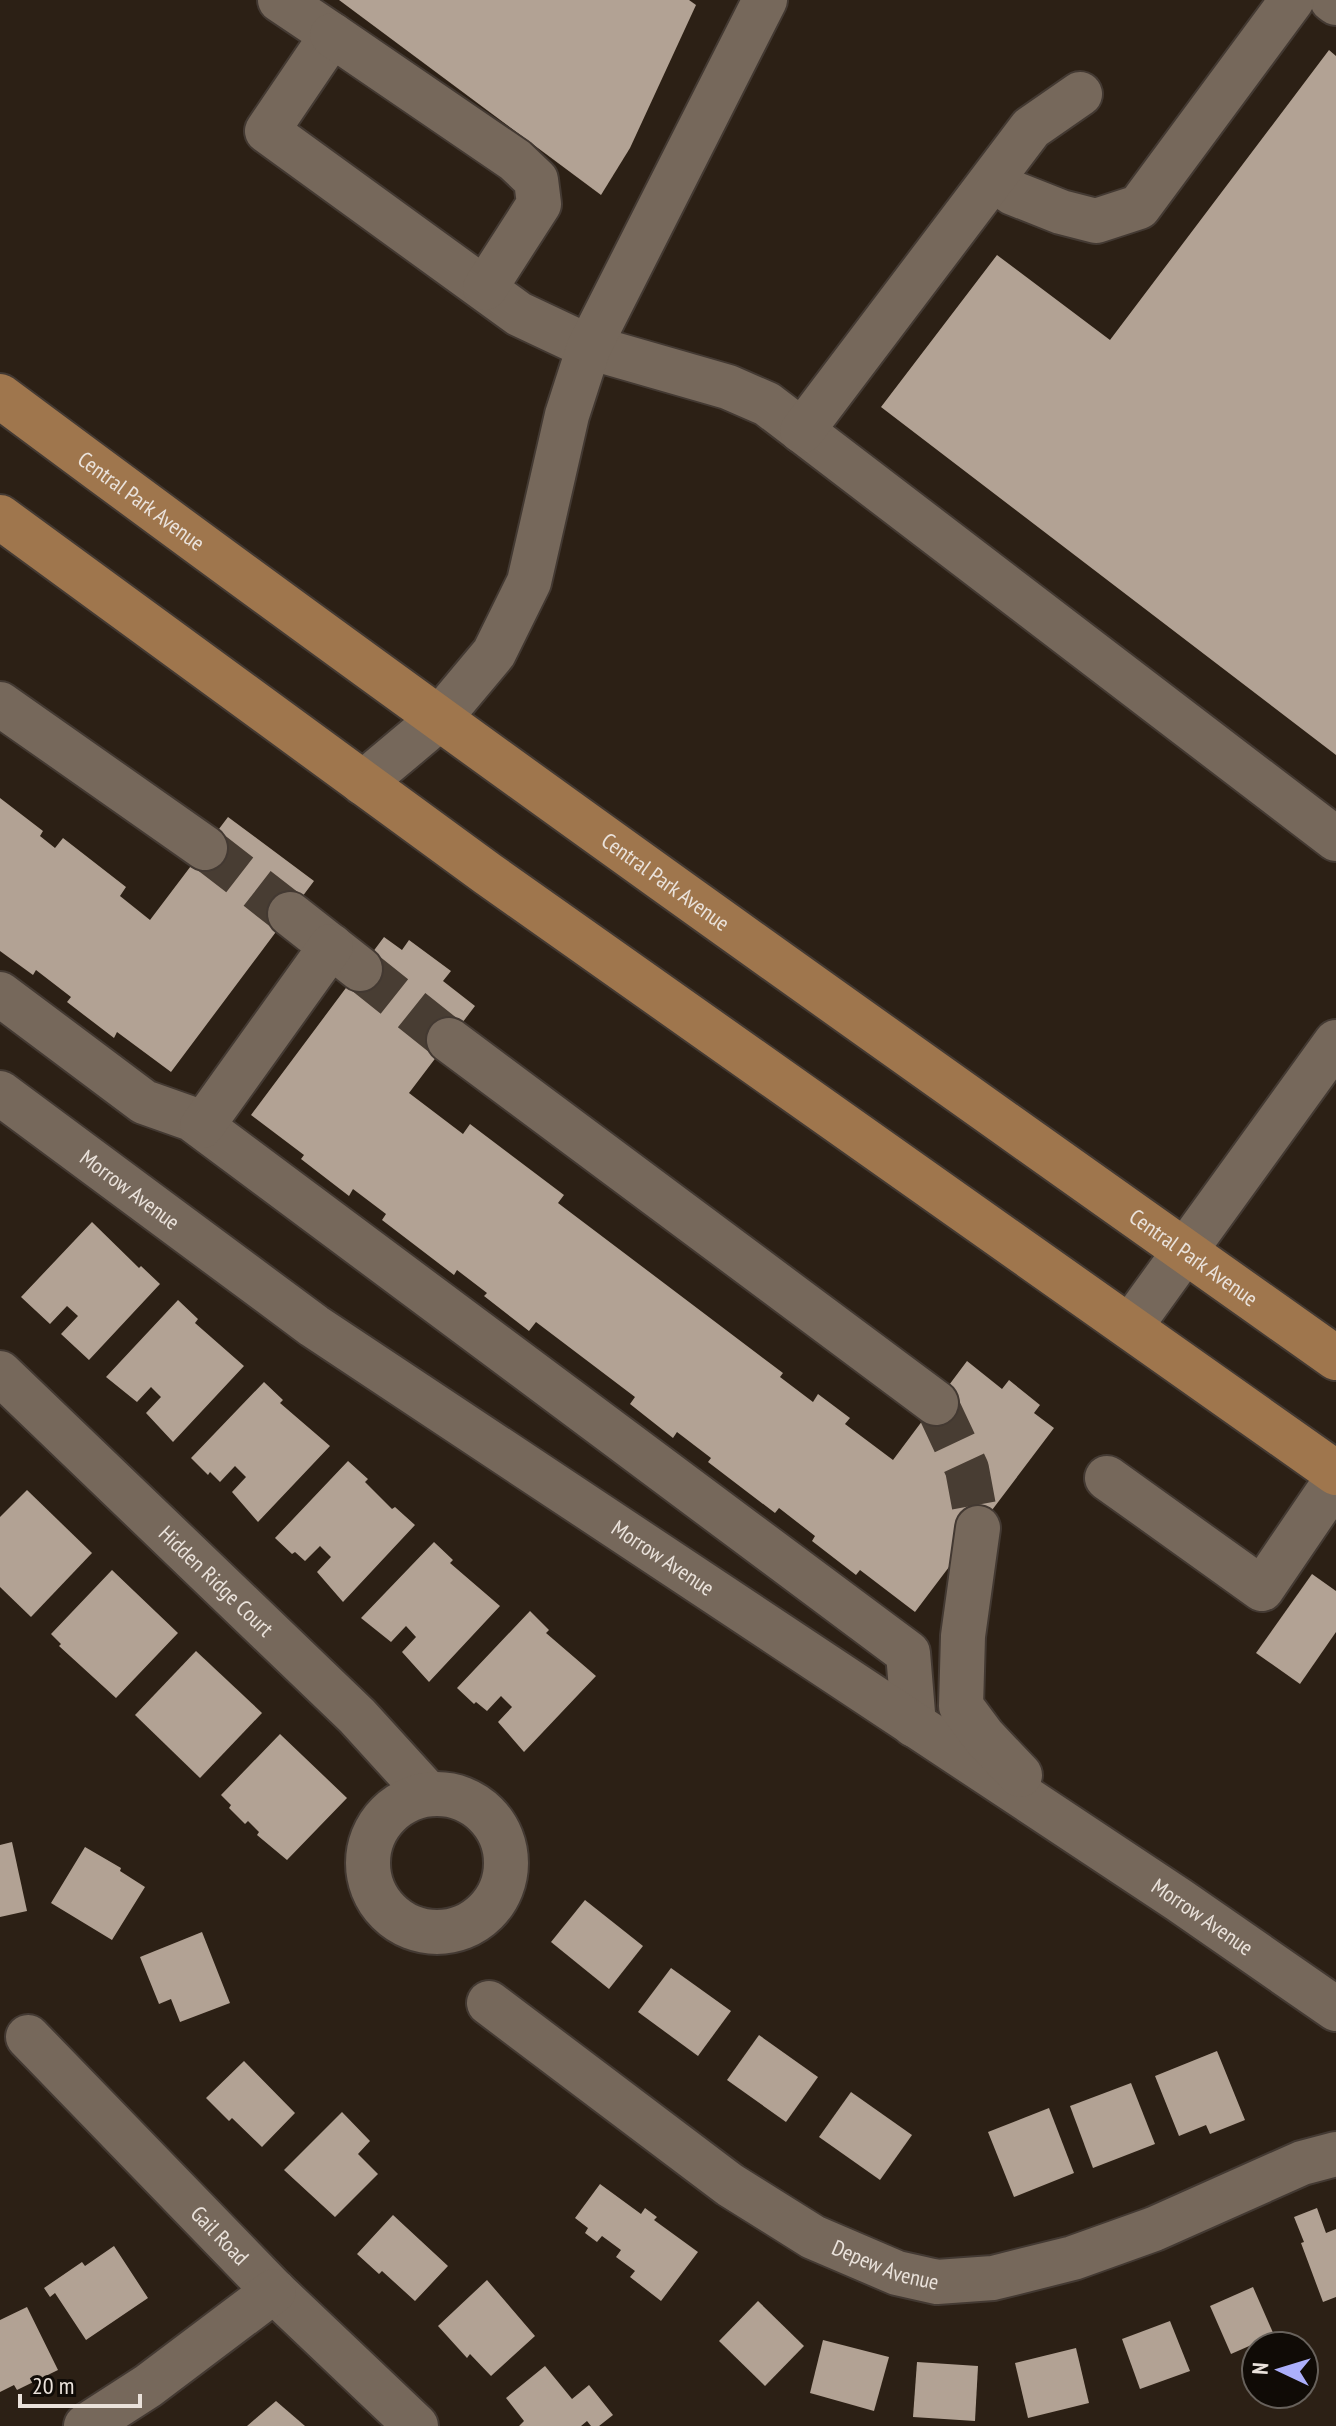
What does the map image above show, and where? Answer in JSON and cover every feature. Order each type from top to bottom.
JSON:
[{"type":"main road","name":"Central Park Avenue","points":[[0,396],[438,720],[1336,1358]]},
{"type":"main road","points":[[0,517],[363,783],[1336,1473]]},
{"type":"street","points":[[280,0],[515,160],[536,180],[539,204],[485,288]]},
{"type":"street","points":[[363,783],[438,720],[494,653],[529,582],[567,415],[589,347],[765,0]]},
{"type":"street","points":[[994,180],[1013,193],[1061,212],[1096,221],[1139,207],[1292,0]]},
{"type":"street","points":[[332,35],[267,131],[519,314],[589,347],[728,387],[767,404],[1336,839]]},
{"type":"street","points":[[802,431],[1031,128],[1080,94]]},
{"type":"street","points":[[0,704],[205,848]]},
{"type":"street","points":[[202,1126],[346,958],[290,914]]},
{"type":"street","points":[[0,994],[144,1102],[192,1119],[202,1126],[908,1653],[914,1725]]},
{"type":"street","points":[[449,1040],[936,1403]]},
{"type":"street","points":[[1130,1327],[1336,1042]]},
{"type":"street","name":"Morrow Avenue","points":[[0,1093],[314,1326],[1072,1829],[1336,2009]]},
{"type":"street","name":"Hidden Ridge Court","points":[[0,1373],[357,1716],[428,1794]]},
{"type":"street","points":[[1107,1478],[1262,1589],[1336,1480]]},
{"type":"street","points":[[978,1528],[963,1636],[961,1706],[984,1737],[1072,1829]]},
{"type":"street","name":"Depew Avenue","points":[[489,2003],[730,2185],[813,2237],[897,2273],[937,2282],[993,2278],[1073,2258],[1154,2229],[1302,2163],[1336,2154]]},
{"type":"street","name":"Gail Road","points":[[28,2037],[274,2291],[416,2426]]},
{"type":"street","points":[[86,2426],[148,2386],[274,2291]]},
{"type":"building","points":[[339,0],[689,0],[696,5],[630,148],[601,195]]},
{"type":"building","points":[[1329,50],[1336,56],[1336,755],[881,407],[997,255],[1110,340]]},
{"type":"building","points":[[0,798],[43,831],[40,836],[55,848],[63,838],[126,887],[120,896],[150,920],[228,817],[314,881],[171,1072],[117,1032],[114,1038],[67,1002],[71,997],[36,970],[33,975],[0,951]]},
{"type":"building","points":[[384,937],[402,950],[409,940],[451,971],[443,981],[475,1006],[409,1093],[463,1134],[470,1124],[564,1195],[558,1203],[783,1373],[780,1377],[813,1402],[818,1394],[850,1418],[845,1424],[893,1460],[967,1361],[1002,1389],[1009,1380],[1040,1405],[1034,1413],[1054,1428],[915,1612],[860,1570],[856,1575],[812,1541],[815,1536],[779,1508],[775,1513],[708,1462],[711,1458],[677,1432],[673,1438],[630,1404],[635,1397],[536,1322],[529,1331],[457,1270],[454,1275],[382,1220],[386,1214],[353,1189],[349,1196],[301,1159],[304,1155],[251,1115]]},
{"type":"building","points":[[92,1222],[160,1284],[89,1360],[61,1334],[78,1316],[67,1306],[50,1324],[21,1297]]},
{"type":"building","points":[[178,1300],[198,1319],[195,1323],[244,1366],[173,1442],[146,1413],[161,1397],[151,1387],[137,1402],[106,1377]]},
{"type":"building","points":[[264,1382],[283,1400],[280,1403],[330,1446],[258,1522],[232,1492],[246,1477],[235,1466],[220,1482],[191,1458]]},
{"type":"building","points":[[348,1461],[368,1479],[365,1482],[392,1509],[395,1507],[415,1525],[343,1602],[317,1572],[331,1557],[320,1546],[305,1561],[275,1538]]},
{"type":"building","points":[[27,1490],[92,1553],[31,1617],[0,1587],[0,1517]]},
{"type":"building","points":[[434,1542],[453,1560],[450,1563],[500,1606],[429,1682],[402,1652],[416,1637],[406,1626],[391,1642],[361,1618]]},
{"type":"building","points":[[112,1570],[178,1633],[116,1698],[59,1646],[61,1644],[51,1634]]},
{"type":"building","points":[[1312,1574],[1336,1591],[1336,1632],[1300,1684],[1256,1653]]},
{"type":"building","points":[[530,1611],[549,1630],[546,1633],[596,1676],[524,1752],[498,1722],[512,1707],[501,1696],[487,1711],[457,1688]]},
{"type":"building","points":[[196,1651],[262,1713],[200,1778],[135,1715]]},
{"type":"building","points":[[280,1734],[347,1798],[287,1860],[257,1835],[259,1832],[248,1821],[245,1824],[221,1795]]},
{"type":"building","points":[[12,1842],[27,1911],[0,1917],[0,1845]]},
{"type":"building","points":[[85,1847],[121,1868],[120,1871],[145,1887],[112,1940],[51,1903]]},
{"type":"building","points":[[585,1900],[643,1946],[609,1989],[551,1942]]},
{"type":"building","points":[[202,1932],[230,2003],[180,2022],[171,1999],[159,2004],[140,1957]]},
{"type":"building","points":[[671,1968],[731,2011],[698,2056],[638,2012]]},
{"type":"building","points":[[759,2035],[818,2077],[786,2122],[727,2080]]},
{"type":"building","points":[[1217,2051],[1245,2120],[1210,2134],[1206,2125],[1179,2136],[1155,2076]]},
{"type":"building","points":[[244,2061],[295,2113],[262,2147],[206,2098]]},
{"type":"building","points":[[1131,2083],[1155,2144],[1093,2168],[1070,2106]]},
{"type":"building","points":[[851,2092],[912,2135],[880,2180],[819,2137]]},
{"type":"building","points":[[1049,2108],[1074,2173],[1014,2197],[988,2132]]},
{"type":"building","points":[[342,2112],[370,2141],[358,2154],[378,2174],[335,2217],[284,2170]]},
{"type":"building","points":[[600,2184],[641,2214],[645,2208],[657,2217],[654,2220],[698,2252],[661,2301],[630,2277],[635,2271],[616,2257],[621,2250],[602,2236],[597,2242],[585,2233],[588,2228],[575,2218]]},
{"type":"building","points":[[1317,2208],[1326,2233],[1336,2229],[1336,2297],[1323,2302],[1294,2217]]},
{"type":"building","points":[[393,2215],[448,2266],[415,2301],[382,2271],[379,2274],[357,2254]]},
{"type":"building","points":[[114,2246],[148,2298],[86,2340],[55,2293],[50,2297],[44,2288],[82,2262],[85,2266]]},
{"type":"building","points":[[487,2280],[535,2336],[491,2376],[470,2354],[467,2358],[438,2326]]},
{"type":"building","points":[[1253,2287],[1272,2330],[1240,2330],[1240,2350],[1231,2354],[1210,2306]]},
{"type":"building","points":[[758,2301],[804,2346],[765,2386],[719,2341]]},
{"type":"building","points":[[27,2307],[58,2370],[17,2390],[14,2385],[0,2392],[0,2320]]},
{"type":"building","points":[[1170,2321],[1190,2371],[1140,2389],[1122,2339]]},
{"type":"building","points":[[823,2340],[889,2357],[874,2411],[810,2393]]},
{"type":"building","points":[[1076,2348],[1089,2403],[1028,2418],[1015,2363]]},
{"type":"building","points":[[917,2362],[978,2366],[975,2421],[913,2417]]},
{"type":"building","points":[[545,2366],[572,2399],[589,2385],[613,2415],[599,2426],[591,2426],[587,2421],[581,2426],[519,2426],[524,2421],[506,2398]]},
{"type":"building","points":[[276,2401],[305,2426],[247,2426]]},
{"type":"tunnel","points":[[205,848],[290,914]]},
{"type":"tunnel","points":[[360,969],[449,1040]]},
{"type":"tunnel","points":[[936,1403],[967,1469],[978,1528]]}]
